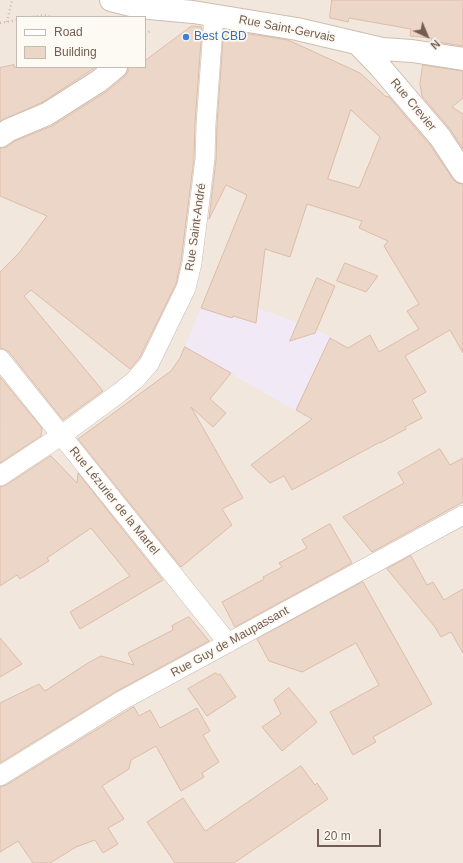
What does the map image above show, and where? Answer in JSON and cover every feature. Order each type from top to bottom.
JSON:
[{"type":"street","name":"Rue Saint-Gervais","points":[[111,0],[139,8],[193,12],[296,29],[382,49],[412,51],[463,58]]},
{"type":"street","name":"Rue Saint-André","points":[[0,476],[62,435],[119,394],[135,380],[149,364],[186,288],[192,263],[205,159],[214,15]]},
{"type":"street","name":"Rue Crevier","points":[[357,43],[381,68],[440,137],[463,172]]},
{"type":"street","points":[[0,136],[9,130],[47,114],[99,82],[115,68]]},
{"type":"street","name":"Rue Lézurier de la Martel","points":[[0,359],[228,643]]},
{"type":"street","name":"Rue Guy de Maupassant","points":[[0,776],[121,701],[463,515]]},
{"type":"path","points":[[7,22],[12,0]]},
{"type":"path","points":[[0,23],[16,20]]},
{"type":"shaded area","points":[[0,0],[463,0],[463,863],[0,863]]},
{"type":"shaded area","points":[[206,294],[275,314],[323,333],[375,362],[398,378],[417,398],[371,428],[338,435],[185,347]]},
{"type":"building","points":[[332,0],[463,0],[463,46],[431,41],[432,38],[410,36],[411,29],[349,18],[348,22],[330,18]]},
{"type":"building","points":[[192,26],[202,27],[194,158],[181,261],[176,284],[140,357],[130,369],[31,290],[24,296],[103,391],[63,420],[9,352],[0,348],[0,272],[19,253],[47,216],[0,196],[0,148],[7,147],[15,141],[54,125],[106,92],[124,77],[128,72],[128,68],[146,68],[146,60]]},
{"type":"building","points":[[224,30],[288,40],[360,73],[385,96],[389,97],[430,145],[453,179],[457,183],[463,184],[463,353],[450,330],[405,356],[426,392],[412,400],[422,418],[405,427],[406,429],[292,490],[284,476],[270,483],[251,465],[312,419],[296,410],[330,338],[348,348],[370,335],[379,352],[419,329],[407,311],[419,304],[384,246],[388,241],[359,228],[362,221],[307,204],[290,257],[265,249],[256,323],[233,316],[232,318],[201,308],[247,195],[226,185],[209,219],[216,160]],"holes":[[[351,110],[380,137],[359,188],[328,179]]]},
{"type":"building","points":[[14,65],[16,68],[94,68],[41,103],[0,121],[0,68]]},
{"type":"building","points":[[423,65],[463,71],[463,98],[452,107],[463,114],[463,149],[450,129],[422,96],[420,84]]},
{"type":"building","points":[[345,263],[378,276],[366,292],[337,281]]},
{"type":"building","points":[[317,278],[335,286],[315,333],[290,341]]},
{"type":"building","points":[[185,347],[231,373],[210,399],[226,413],[213,427],[191,407],[243,498],[222,509],[232,525],[181,567],[78,439],[171,371],[180,358]]},
{"type":"building","points":[[0,377],[42,428],[41,436],[0,463]]},
{"type":"building","points":[[440,449],[450,465],[463,458],[463,502],[372,552],[343,517],[404,483],[398,473]]},
{"type":"building","points":[[51,456],[77,483],[78,473],[163,580],[80,629],[70,612],[130,576],[91,528],[47,558],[49,561],[20,579],[17,575],[0,586],[0,487],[6,485]]},
{"type":"building","points":[[330,524],[352,563],[235,627],[222,602],[264,579],[263,577],[282,567],[279,563],[307,548],[302,540]]},
{"type":"building","points":[[411,556],[427,585],[433,582],[444,600],[463,589],[463,653],[451,632],[441,637],[435,627],[387,569]]},
{"type":"building","points":[[363,582],[432,704],[373,737],[376,742],[353,755],[330,712],[379,685],[356,643],[302,672],[269,661],[257,639]]},
{"type":"building","points":[[189,617],[209,641],[115,692],[0,763],[0,703],[39,684],[45,691],[101,656],[134,665],[128,653],[173,630],[172,626]]},
{"type":"building","points":[[0,638],[22,664],[0,677]]},
{"type":"building","points":[[216,673],[218,675],[220,674],[236,697],[207,716],[188,689]]},
{"type":"building","points":[[289,688],[317,722],[282,751],[262,727],[281,714],[274,700]]},
{"type":"building","points":[[134,707],[139,716],[150,710],[160,728],[197,708],[210,731],[203,735],[219,762],[202,773],[204,777],[181,791],[156,746],[131,760],[129,769],[102,786],[124,819],[108,828],[118,844],[103,853],[95,840],[76,847],[50,863],[33,863],[18,841],[0,852],[0,787],[6,785]]},
{"type":"building","points":[[301,766],[315,785],[317,783],[328,799],[234,863],[175,863],[147,822],[183,798],[205,831]]},
{"type":"place","name":"Best CBD","points":[[186,37]]}]
